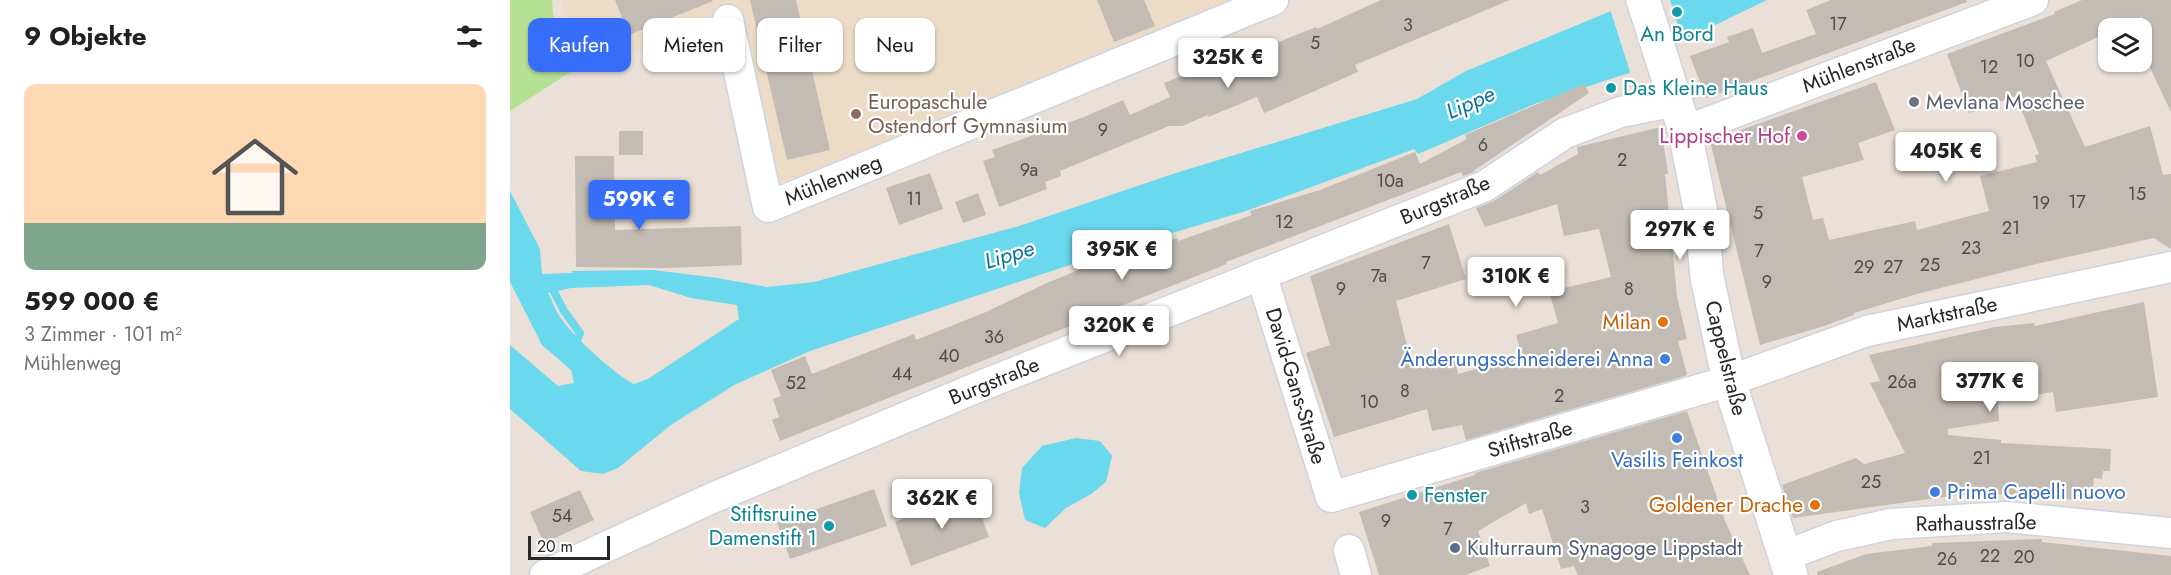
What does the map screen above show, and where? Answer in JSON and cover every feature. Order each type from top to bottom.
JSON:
[{"type":"street","name":"Mühlenweg","points":[[739,72],[768,207],[1274,0]]},
{"type":"street","name":"Cappelstraße","points":[[1642,0],[1681,116],[1701,213],[1707,277],[1729,381],[1788,565]]},
{"type":"street","name":"Mühlenstraße","points":[[1681,116],[2033,0]]},
{"type":"street","name":"Burgstraße","points":[[545,575],[710,499],[982,385],[1485,186],[1565,134],[1621,112],[1681,116]]},
{"type":"street","name":"Marktstraße","points":[[1729,381],[1867,331],[2171,267]]},
{"type":"street","name":"David-Gans-Straße","points":[[1261,274],[1331,497]]},
{"type":"street","name":"Stiftstraße","points":[[1331,497],[1729,381]]},
{"type":"street","name":"Rathausstraße","points":[[1788,565],[1837,536],[1891,524],[2007,518],[2171,533]]},
{"type":"shaded area","name":"Europaschule Ostendorf Gymnasium","points":[[560,0],[1233,0],[790,182],[777,179],[745,60],[745,18],[643,18],[643,51],[631,53],[631,18],[566,18]]},
{"type":"green space","points":[[510,0],[552,0],[554,18],[528,18],[528,72],[570,72],[510,111]]},
{"type":"water","name":"Lippe","points":[[1638,0],[1767,0],[1684,40],[1632,72],[1537,103],[1418,154],[1414,149],[1246,211],[1115,250],[810,351],[734,385],[671,425],[618,468],[603,474],[581,471],[510,409],[510,345],[558,386],[574,383],[571,370],[542,345],[510,282],[510,191],[540,249],[542,274],[572,273],[572,271],[653,270],[767,287],[814,282],[1019,226],[1176,173],[1417,99],[1466,71]],"holes":[[[649,285],[691,298],[737,305],[739,319],[648,379],[634,384],[604,363],[572,332],[558,314],[548,293],[571,288]]]},
{"type":"water","points":[[1076,438],[1100,441],[1112,456],[1106,482],[1091,494],[1066,508],[1045,528],[1025,520],[1019,493],[1022,468],[1042,446]]},
{"type":"pier","points":[[1630,0],[1670,0],[1684,43],[1631,75],[1610,9]]},
{"type":"building","points":[[615,0],[713,1],[671,18],[643,18],[643,29],[631,34],[631,18],[622,18]]},
{"type":"building","points":[[750,0],[796,0],[800,18],[757,18],[757,30]]},
{"type":"building","points":[[1097,0],[1144,0],[1155,26],[1114,42]]},
{"type":"building","points":[[1381,0],[1510,0],[1355,65],[1358,72],[1264,113],[1257,97],[1182,126],[1169,126],[1060,171],[1061,176],[1045,182],[1047,189],[999,207],[983,161],[995,157],[992,150],[1084,117],[1123,100],[1130,115],[1170,97],[1164,83],[1209,65],[1212,73],[1260,53],[1259,50],[1316,27],[1317,29]]},
{"type":"building","points":[[1831,0],[1966,0],[1967,2],[1706,98],[1690,56],[1729,42],[1727,37],[1753,28],[1762,53],[1816,34],[1806,10]]},
{"type":"building","points":[[2082,0],[2171,0],[2171,112],[2152,72],[2152,18],[2098,18],[2098,37],[2046,61],[2085,147],[2150,126],[2163,175],[2171,174],[2171,249],[2154,238],[2036,264],[1917,294],[1760,345],[1710,141],[1876,82],[1895,130],[1858,143],[1864,160],[1802,177],[1813,220],[1823,218],[1829,240],[1915,221],[1917,230],[1989,211],[1980,176],[2037,162],[2035,155],[2039,154],[2016,96],[1969,113],[1947,54],[2055,14],[2054,12]]},
{"type":"building","points":[[767,72],[812,72],[830,150],[787,160]]},
{"type":"building","points":[[1584,84],[1589,93],[1472,172],[1477,171],[1463,176],[1461,172],[1226,262],[1227,264],[780,441],[772,420],[779,417],[773,399],[781,396],[771,370],[805,356],[812,374],[914,334],[916,340],[1122,252],[1124,257],[1177,238],[1178,241],[1252,215],[1250,211],[1320,190],[1415,152],[1420,164],[1467,139],[1465,135]]},
{"type":"building","points":[[1661,127],[1668,174],[1665,174],[1677,296],[1687,339],[1678,341],[1687,374],[1685,376],[1466,440],[1462,425],[1432,431],[1427,409],[1334,437],[1306,353],[1330,345],[1310,276],[1449,224],[1466,279],[1396,301],[1411,362],[1445,354],[1446,356],[1453,355],[1458,374],[1522,356],[1516,335],[1558,323],[1550,294],[1564,290],[1564,288],[1611,277],[1599,229],[1564,236],[1557,204],[1485,227],[1476,208],[1494,201],[1538,172],[1540,175],[1578,154],[1577,147]]},
{"type":"building","points":[[619,131],[643,131],[643,155],[619,155]]},
{"type":"building","points":[[575,156],[614,156],[615,230],[741,226],[742,265],[668,268],[576,267]]},
{"type":"building","points":[[930,173],[943,209],[899,225],[886,188]]},
{"type":"building","points":[[978,193],[986,215],[963,223],[955,202]]},
{"type":"building","points":[[2144,302],[2158,397],[2056,412],[2053,392],[1998,401],[1999,421],[1948,429],[1948,435],[2001,440],[2001,443],[2111,449],[2110,471],[2103,471],[2102,479],[2094,478],[2092,501],[1998,494],[1965,494],[1793,518],[1782,485],[1856,458],[1864,464],[1905,453],[1870,383],[1880,381],[1869,355],[1995,327],[2034,323],[2035,326]]},
{"type":"building","points":[[1687,411],[1725,521],[1750,575],[1578,575],[1574,566],[1561,569],[1542,509],[1529,514],[1526,503],[1478,531],[1490,566],[1466,575],[1379,575],[1359,512],[1475,475],[1475,473]]},
{"type":"building","name":"Stiftsruine Damenstift 1","points":[[874,489],[887,526],[790,559],[777,523]]},
{"type":"building","points":[[580,490],[594,520],[544,543],[530,512]]},
{"type":"building","points":[[973,494],[989,537],[911,566],[895,522]]},
{"type":"building","points":[[2042,539],[2042,542],[2171,556],[2171,575],[1817,575],[1817,572],[1866,554],[1932,546],[1932,543]]},
{"type":"waterway","points":[[549,282],[564,311],[580,333],[575,346]]},
{"type":"place","name":"An Bord","points":[[1677,12]]},
{"type":"place","name":"Das Kleine Haus","points":[[1611,88]]},
{"type":"place","name":"Mevlana Moschee","points":[[1914,102]]},
{"type":"place","name":"Europaschule Ostendorf Gymnasium","points":[[856,114]]},
{"type":"place","name":"Lippischer Hof","points":[[1802,136]]},
{"type":"place","name":"Milan","points":[[1663,322]]},
{"type":"place","name":"Änderungsschneiderei Anna","points":[[1665,359]]},
{"type":"place","name":"Vasilis Feinkost","points":[[1677,438]]},
{"type":"place","name":"Prima Capelli nuovo","points":[[1935,492]]},
{"type":"place","name":"Fenster","points":[[1412,495]]},
{"type":"place","name":"Goldener Drache","points":[[1815,505]]},
{"type":"place","name":"Stiftsruine Damenstift 1","points":[[829,526]]},
{"type":"place","name":"Kulturraum Synagoge Lippstadt","points":[[1455,548]]}]
